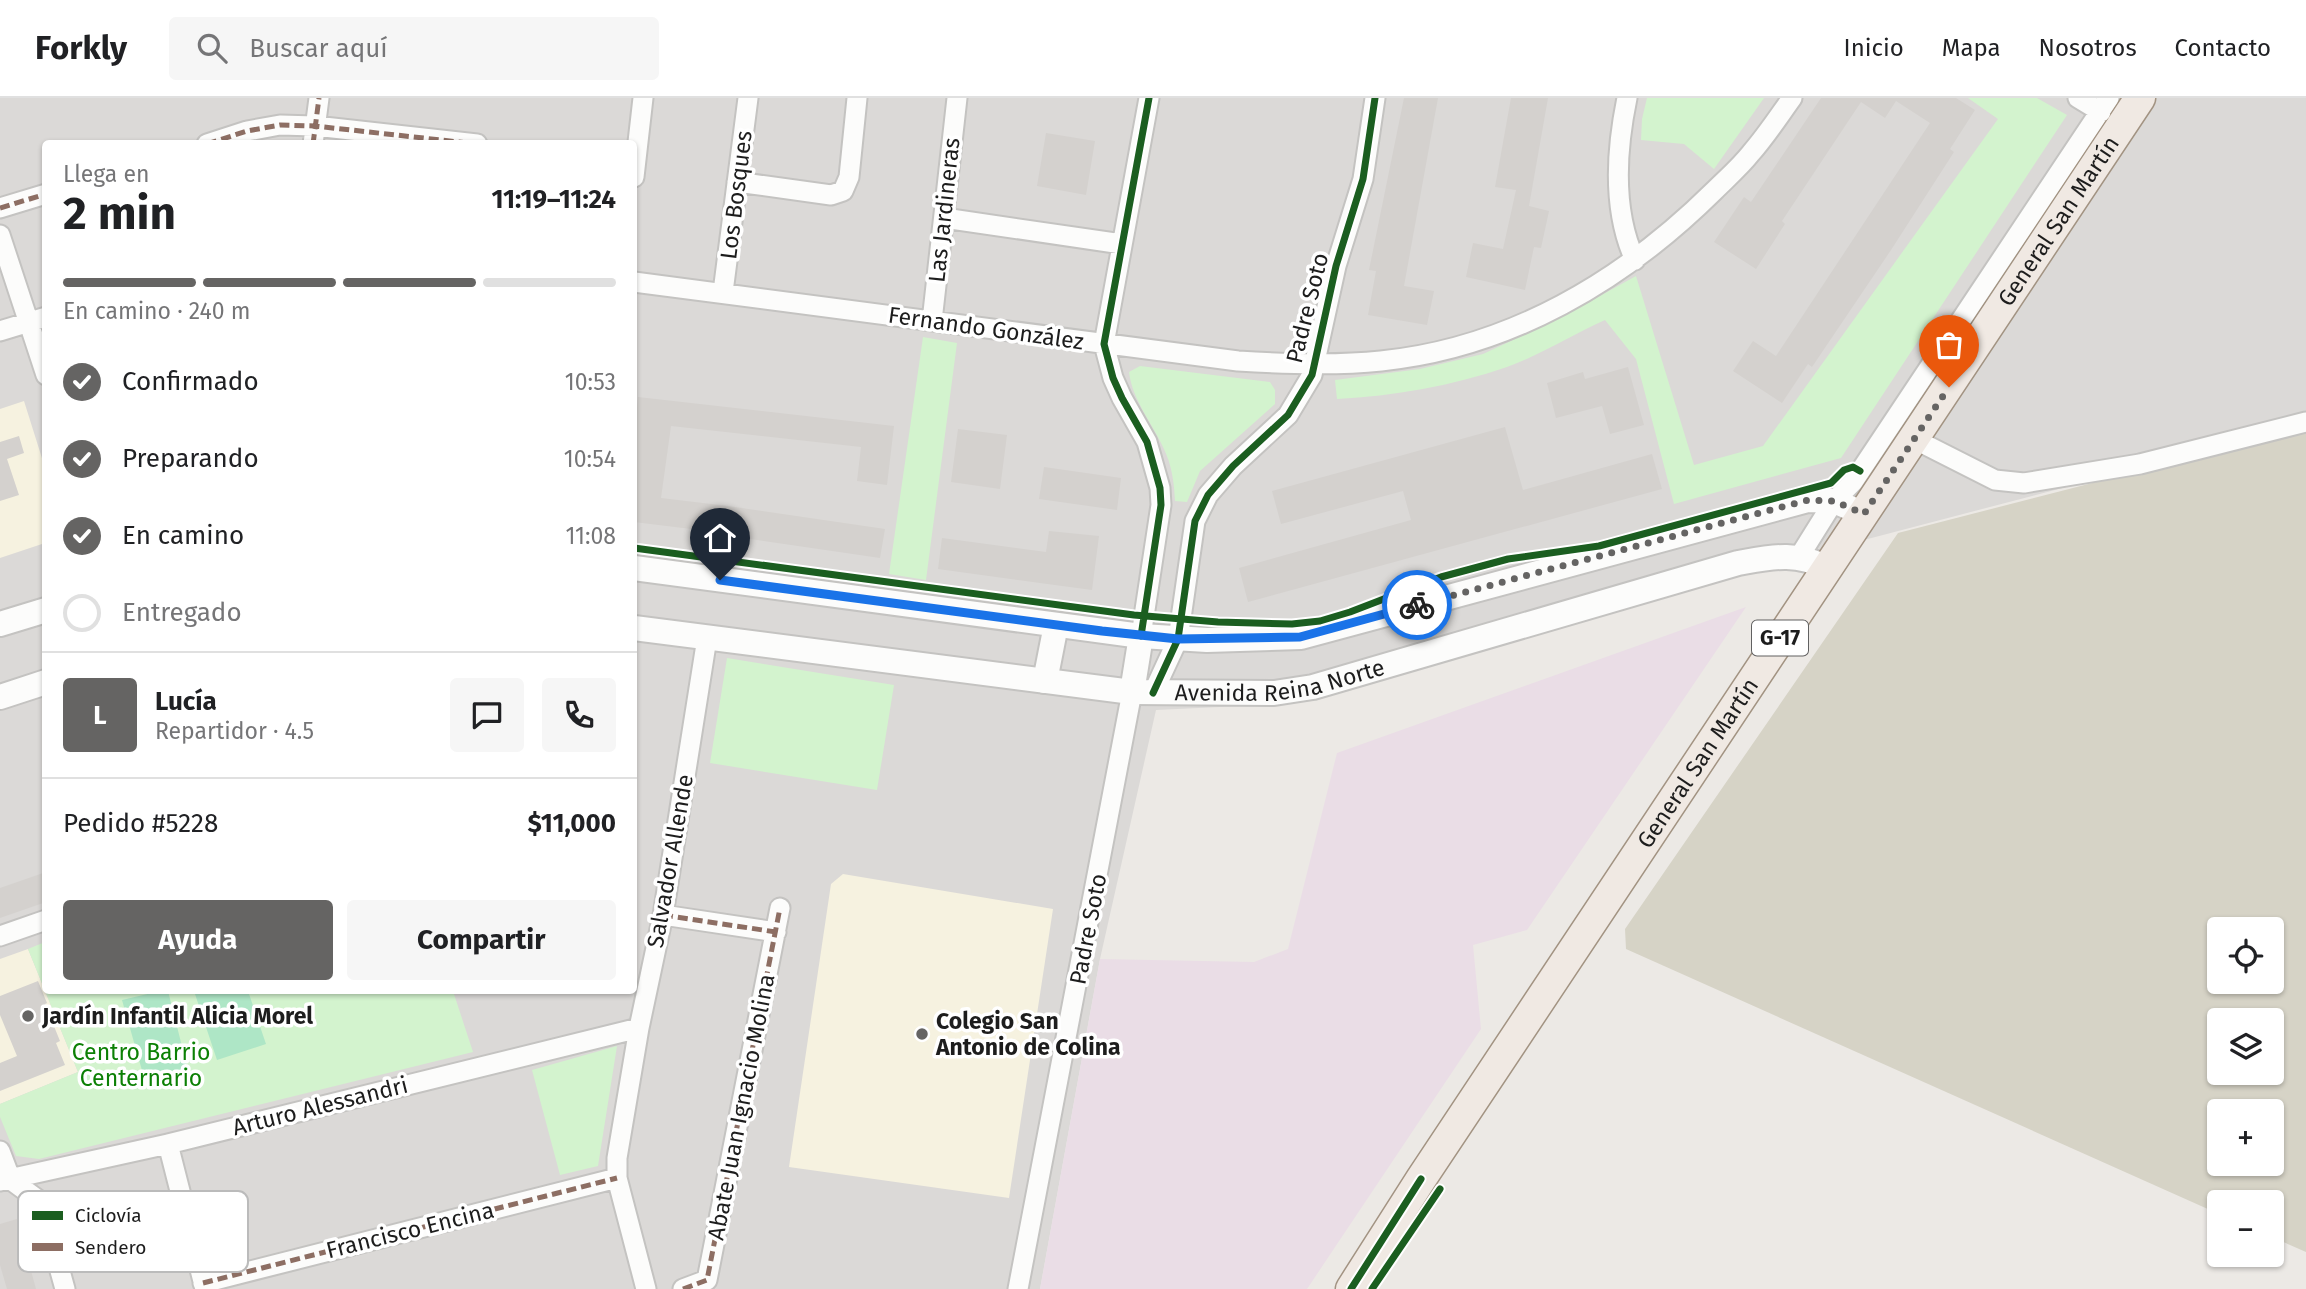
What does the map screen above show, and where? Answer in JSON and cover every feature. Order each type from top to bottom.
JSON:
[{"type":"main road","name":"General San Martín","points":[[1351,1289],[1429,1167],[2140,98]]},
{"type":"street","points":[[314,135],[319,98]]},
{"type":"street","points":[[637,143],[643,98]]},
{"type":"street","name":"Los Bosques","points":[[723,292],[748,98]]},
{"type":"street","points":[[737,182],[831,195],[843,191],[849,177],[857,98]]},
{"type":"street","name":"Las Jardineras","points":[[932,321],[957,98]]},
{"type":"street","points":[[1142,693],[1141,636],[1161,505],[1160,488],[1147,442],[1113,378],[1104,344],[1149,98]]},
{"type":"street","name":"Padre Soto","points":[[1018,1289],[1142,693],[1178,639],[1195,521],[1208,495],[1233,466],[1288,415],[1312,375],[1336,267],[1363,179],[1375,98]]},
{"type":"street","points":[[1627,98],[1619,139],[1619,183],[1624,231],[1635,260]]},
{"type":"street","name":"Fernando González","points":[[637,282],[1238,361],[1380,361],[1427,354],[1484,339],[1525,324],[1589,291],[1635,260],[1686,219],[1751,155],[1792,98]]},
{"type":"street","points":[[2078,98],[2105,105]]},
{"type":"street","name":"General San Martín","points":[[1799,557],[1834,501],[1853,482],[2105,105]]},
{"type":"street","points":[[220,140],[280,125],[314,135],[405,140]]},
{"type":"street","points":[[0,208],[42,195]]},
{"type":"street","points":[[944,218],[1122,244]]},
{"type":"street","points":[[0,235],[37,319],[42,351]]},
{"type":"street","points":[[0,331],[37,319]]},
{"type":"street","points":[[1914,439],[1995,480],[2024,483],[2140,464],[2306,422]]},
{"type":"street","name":"Avenida Reina Norte","points":[[637,568],[1141,636],[1178,639],[1300,637],[1808,500],[1834,501],[1864,514]]},
{"type":"street","name":"Avenida Reina Norte","points":[[637,628],[1142,693],[1274,693],[1313,687],[1738,563],[1774,556],[1799,557],[1827,568]]},
{"type":"street","points":[[0,624],[42,617]]},
{"type":"street","points":[[1045,681],[1056,625]]},
{"type":"street","name":"Salvador Allende","points":[[646,1289],[617,1178],[617,1158],[639,1028],[663,915],[707,638]]},
{"type":"street","points":[[0,697],[42,683]]},
{"type":"street","name":"Abate Juan Ignacio Molina","points":[[683,1289],[707,1280],[780,908]]},
{"type":"street","points":[[663,915],[776,932]]},
{"type":"street","points":[[0,936],[42,921]]},
{"type":"street","name":"Arturo Alessandri","points":[[6,1180],[168,1144],[639,1028]]},
{"type":"street","points":[[168,1144],[180,1191]]},
{"type":"street","points":[[0,1152],[6,1180],[24,1191]]},
{"type":"street","name":"Francisco Encina","points":[[204,1286],[617,1178]]},
{"type":"street","points":[[60,1272],[65,1289]]},
{"type":"shaded area","points":[[0,98],[2306,98],[2306,424],[1746,571],[1281,704],[1156,710],[1100,959],[1040,1289],[0,1289]]},
{"type":"shaded area","points":[[24,401],[42,458],[42,544],[0,558],[0,409]]},
{"type":"shaded area","points":[[2306,428],[2306,1252],[2284,1242],[2284,1190],[2207,1190],[2207,1209],[1626,949],[1625,929],[1898,533]]},
{"type":"shaded area","points":[[1746,607],[1527,930],[1473,945],[1481,1029],[1307,1289],[1040,1289],[1100,959],[1254,962],[1288,949],[1337,753]]},
{"type":"shaded area","name":"Colegio San Antonio de Colina","points":[[843,874],[1053,909],[1009,1198],[789,1167],[831,884]]},
{"type":"shaded area","name":"Jardín Infantil Alicia Morel","points":[[28,949],[42,983],[42,994],[46,994],[78,1072],[0,1104],[0,959]]},
{"type":"green space","points":[[1647,98],[1764,98],[1714,169],[1684,144],[1641,140]]},
{"type":"green space","points":[[1968,98],[2037,98],[2067,115],[1841,458],[1674,504],[1636,359],[1605,320],[1532,357],[1486,374],[1423,389],[1337,399],[1335,380],[1420,369],[1483,354],[1560,318],[1636,276],[1694,465],[1763,446],[1998,119]]},
{"type":"green space","points":[[923,337],[957,343],[926,580],[889,574]]},
{"type":"green space","points":[[1140,366],[1270,382],[1275,390],[1275,404],[1200,471],[1187,502],[1175,501],[1172,474],[1166,454],[1134,392],[1129,372]]},
{"type":"green space","points":[[727,658],[894,685],[877,790],[710,763]]},
{"type":"green space","points":[[42,943],[42,983],[28,949]]},
{"type":"green space","name":"Centro Barrio Centernario","points":[[46,994],[454,994],[473,1052],[39,1159],[16,1156],[0,1117],[0,1104],[78,1072]]},
{"type":"green space","name":"Centro Barrio Centernario","points":[[147,994],[169,994],[188,1070],[145,1081],[122,1000]]},
{"type":"green space","points":[[195,994],[249,994],[266,1044],[217,1060]]},
{"type":"green space","points":[[617,1046],[598,1166],[560,1175],[532,1070]]},
{"type":"building","points":[[1404,98],[1438,98],[1404,286],[1434,291],[1427,325],[1368,315],[1376,271],[1369,270]]},
{"type":"building","points":[[1511,98],[1548,98],[1529,206],[1549,211],[1541,248],[1534,247],[1525,290],[1466,277],[1473,243],[1503,249],[1516,190],[1495,187]]},
{"type":"building","points":[[1821,98],[1956,98],[1975,110],[1950,149],[1954,152],[1891,250],[1812,367],[1808,364],[1782,403],[1733,371],[1753,341],[1776,356],[1930,123],[1896,101],[1885,118],[1861,102],[1782,221],[1785,224],[1756,269],[1714,242],[1744,197],[1751,202]]},
{"type":"building","points":[[1046,133],[1095,141],[1086,195],[1037,186]]},
{"type":"building","points":[[1628,367],[1644,425],[1610,434],[1602,406],[1556,418],[1547,383],[1583,372],[1585,379]]},
{"type":"building","points":[[638,397],[894,426],[887,485],[857,481],[861,447],[671,426],[661,498],[885,529],[880,558],[723,535],[724,533],[637,522]]},
{"type":"building","points":[[1505,427],[1523,490],[1652,454],[1662,489],[1248,602],[1239,568],[1411,520],[1403,491],[1281,524],[1272,491]]},
{"type":"building","points":[[958,429],[1007,435],[1000,489],[951,482]]},
{"type":"building","points":[[19,436],[24,453],[7,459],[19,495],[0,501],[0,442]]},
{"type":"building","points":[[1044,467],[1121,478],[1117,510],[1039,499]]},
{"type":"building","points":[[1049,531],[1099,536],[1092,590],[938,569],[942,538],[1046,552]]},
{"type":"building","points":[[42,873],[42,903],[0,918],[0,888]]},
{"type":"building","points":[[38,981],[60,1041],[56,1043],[65,1065],[0,1091],[0,1063],[17,1056],[0,1015],[0,996]]},
{"type":"building","points":[[17,1219],[18,1272],[31,1272],[36,1289],[7,1289],[0,1265],[0,1224]]},
{"type":"marked path","points":[[314,140],[319,98]]},
{"type":"marked path","points":[[219,140],[280,125],[315,126],[441,140]]},
{"type":"marked path","points":[[0,208],[42,195]]},
{"type":"marked path","points":[[683,1289],[707,1280],[780,908]]},
{"type":"marked path","points":[[663,915],[776,932]]},
{"type":"marked path","points":[[248,1272],[617,1178]]},
{"type":"marked path","points":[[203,1283],[246,1272]]},
{"type":"cycle path","points":[[1141,636],[1161,505],[1160,488],[1147,442],[1113,378],[1104,344],[1149,98]]},
{"type":"cycle path","points":[[1153,693],[1178,639],[1195,521],[1208,495],[1233,466],[1288,415],[1312,375],[1336,266],[1363,179],[1375,98]]},
{"type":"cycle path","points":[[637,548],[1134,615],[1218,622],[1292,624],[1320,621],[1350,612],[1441,577],[1508,559],[1599,546],[1831,483],[1844,470],[1853,467],[1860,471]]},
{"type":"cycle path","points":[[1351,1289],[1421,1179]]},
{"type":"cycle path","points":[[1372,1289],[1440,1189]]},
{"type":"way so far","points":[[1417,605],[1808,500],[1834,501],[1864,514],[1949,387]]},
{"type":"place","name":"Jardín Infantil Alicia Morel","points":[[28,1016]]},
{"type":"place","name":"Colegio San Antonio de Colina","points":[[922,1034]]},
{"type":"route","points":[[720,580],[1178,639],[1300,637],[1417,605]]}]
